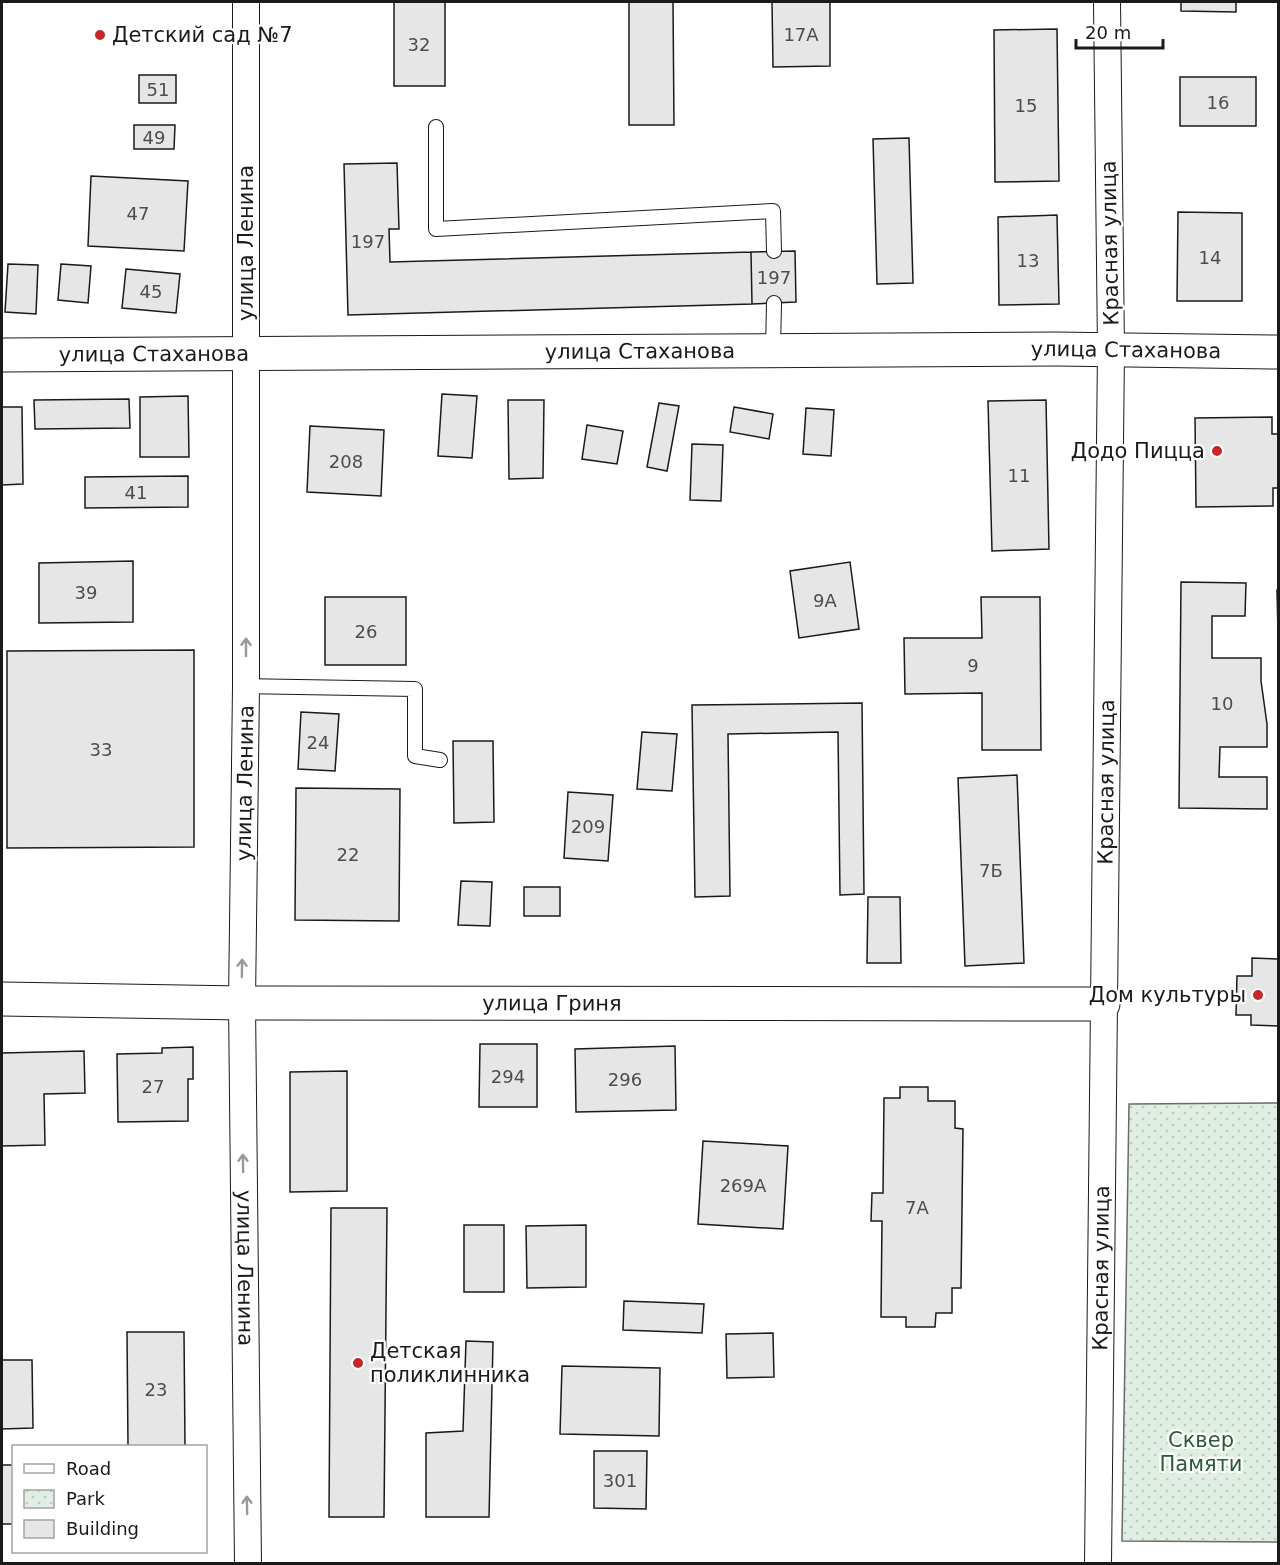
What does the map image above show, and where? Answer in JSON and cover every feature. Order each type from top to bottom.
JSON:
[{"type":"street","name":"улица Ленина","points":[[246,2],[246,686],[242,1003],[248,1563]]},
{"type":"street","name":"Красная улица","points":[[1098,1563],[1112,350],[1107,2]]},
{"type":"street","name":"улица Стаханова","points":[[2,355],[773,349],[1278,351]]},
{"type":"street","name":"улица Гриня","points":[[2,999],[242,1003],[1103,1004]]},
{"type":"lane","points":[[436,127],[436,229],[773,211],[774,251]]},
{"type":"lane","points":[[773,349],[774,303]]},
{"type":"lane","points":[[246,686],[414,689],[415,756],[440,760]]},
{"type":"green space","name":"Сквер Памяти","points":[[1278,1103],[1278,1542],[1122,1541],[1129,1104]]},
{"type":"building","points":[[394,2],[445,2],[445,86],[394,86]]},
{"type":"building","points":[[629,2],[673,2],[674,125],[629,125]]},
{"type":"building","points":[[772,2],[830,2],[830,66],[773,67]]},
{"type":"building","points":[[1181,2],[1236,2],[1236,12],[1181,11]]},
{"type":"building","points":[[1057,29],[1059,181],[995,182],[994,30]]},
{"type":"building","points":[[139,75],[176,75],[176,103],[139,103]]},
{"type":"building","points":[[1180,77],[1256,77],[1256,126],[1180,126]]},
{"type":"building","points":[[134,125],[175,125],[174,149],[134,149]]},
{"type":"building","points":[[909,138],[913,283],[877,284],[873,139]]},
{"type":"building","points":[[397,163],[399,229],[389,229],[390,262],[751,252],[752,304],[348,315],[344,164]]},
{"type":"building","points":[[91,176],[188,181],[184,251],[88,246]]},
{"type":"building","points":[[1178,212],[1242,213],[1242,301],[1177,301]]},
{"type":"building","points":[[1057,215],[1059,304],[999,305],[998,217]]},
{"type":"building","points":[[795,251],[796,302],[752,304],[751,252]]},
{"type":"building","points":[[8,264],[38,265],[36,314],[5,312]]},
{"type":"building","points":[[61,264],[91,266],[88,303],[58,300]]},
{"type":"building","points":[[126,269],[180,274],[176,313],[122,308]]},
{"type":"building","points":[[442,394],[477,396],[472,458],[438,456]]},
{"type":"building","points":[[188,396],[189,457],[140,457],[140,397]]},
{"type":"building","points":[[129,399],[130,428],[35,429],[34,400]]},
{"type":"building","points":[[508,400],[544,400],[543,478],[509,479]]},
{"type":"building","points":[[1046,400],[1049,549],[992,551],[988,401]]},
{"type":"building","points":[[659,403],[679,406],[667,471],[647,467]]},
{"type":"building","points":[[2,407],[22,407],[23,484],[2,485]]},
{"type":"building","points":[[734,407],[773,414],[769,439],[730,432]]},
{"type":"building","points":[[806,408],[834,410],[831,456],[803,454]]},
{"type":"building","points":[[1272,417],[1272,434],[1278,434],[1278,488],[1273,488],[1273,506],[1196,507],[1195,418]]},
{"type":"building","points":[[587,425],[623,431],[617,464],[582,459]]},
{"type":"building","points":[[310,426],[384,430],[381,496],[307,492]]},
{"type":"building","points":[[692,444],[723,445],[721,501],[690,500]]},
{"type":"building","points":[[188,476],[188,507],[85,508],[85,477]]},
{"type":"building","points":[[133,561],[133,622],[39,623],[39,563]]},
{"type":"building","points":[[850,562],[859,629],[799,638],[790,571]]},
{"type":"building","points":[[1181,582],[1246,583],[1245,616],[1212,616],[1212,658],[1261,658],[1267,747],[1220,747],[1219,777],[1267,777],[1267,809],[1179,808]]},
{"type":"building","points":[[325,597],[406,597],[406,665],[325,665]]},
{"type":"building","points":[[981,597],[1040,597],[1041,750],[982,750],[982,693],[905,694],[904,638],[982,638]]},
{"type":"building","points":[[194,650],[194,847],[7,848],[7,651]]},
{"type":"building","points":[[862,703],[864,894],[840,895],[838,732],[728,734],[730,896],[695,897],[692,705]]},
{"type":"building","points":[[301,712],[339,714],[335,771],[298,769]]},
{"type":"building","points":[[642,732],[677,734],[672,791],[637,789]]},
{"type":"building","points":[[453,741],[493,741],[494,822],[454,823]]},
{"type":"building","points":[[1017,775],[1024,963],[965,966],[958,778]]},
{"type":"building","points":[[296,788],[400,789],[399,921],[295,920]]},
{"type":"building","points":[[568,792],[613,795],[608,861],[564,858]]},
{"type":"building","points":[[461,881],[492,882],[490,926],[458,925]]},
{"type":"building","points":[[524,887],[560,887],[560,916],[524,916]]},
{"type":"building","points":[[868,897],[900,897],[901,963],[867,963]]},
{"type":"building","name":"Дом культуры","points":[[1252,958],[1278,959],[1278,1026],[1251,1025],[1251,1015],[1236,1015],[1237,976],[1252,976]]},
{"type":"building","points":[[480,1044],[537,1044],[537,1107],[479,1107]]},
{"type":"building","points":[[675,1046],[676,1110],[576,1112],[575,1049]]},
{"type":"building","points":[[193,1047],[193,1079],[188,1079],[188,1121],[118,1122],[117,1054],[162,1053],[162,1048]]},
{"type":"building","points":[[84,1051],[85,1093],[44,1094],[45,1145],[2,1146],[2,1053]]},
{"type":"building","points":[[347,1071],[347,1191],[290,1192],[290,1072]]},
{"type":"building","points":[[900,1087],[928,1087],[928,1101],[955,1101],[955,1128],[963,1129],[961,1288],[952,1288],[952,1313],[936,1313],[935,1327],[906,1327],[906,1317],[881,1317],[882,1221],[871,1221],[872,1193],[883,1193],[884,1098],[900,1098]]},
{"type":"building","points":[[703,1141],[788,1146],[783,1229],[698,1224]]},
{"type":"building","name":"Детская поликлинника","points":[[331,1208],[387,1208],[384,1517],[329,1517]]},
{"type":"building","points":[[464,1225],[504,1225],[504,1292],[464,1292]]},
{"type":"building","points":[[586,1225],[586,1287],[527,1288],[526,1226]]},
{"type":"building","points":[[624,1301],[704,1304],[702,1333],[623,1330]]},
{"type":"building","points":[[127,1332],[184,1332],[185,1445],[128,1445]]},
{"type":"building","points":[[773,1333],[774,1377],[727,1378],[726,1334]]},
{"type":"building","points":[[466,1341],[493,1342],[489,1517],[426,1517],[426,1433],[463,1431]]},
{"type":"building","points":[[2,1360],[32,1360],[33,1428],[2,1429]]},
{"type":"building","points":[[562,1366],[660,1368],[659,1436],[560,1434]]},
{"type":"building","points":[[594,1451],[647,1451],[646,1509],[594,1508]]},
{"type":"building","points":[[2,1465],[12,1465],[12,1524],[2,1524]]},
{"type":"place","name":"Детский сад №7","points":[[100,35]]},
{"type":"place","name":"Додо Пицца","points":[[1217,451]]},
{"type":"place","name":"Дом культуры","points":[[1258,995]]},
{"type":"place","name":"Детская поликлинника","points":[[358,1363]]}]
